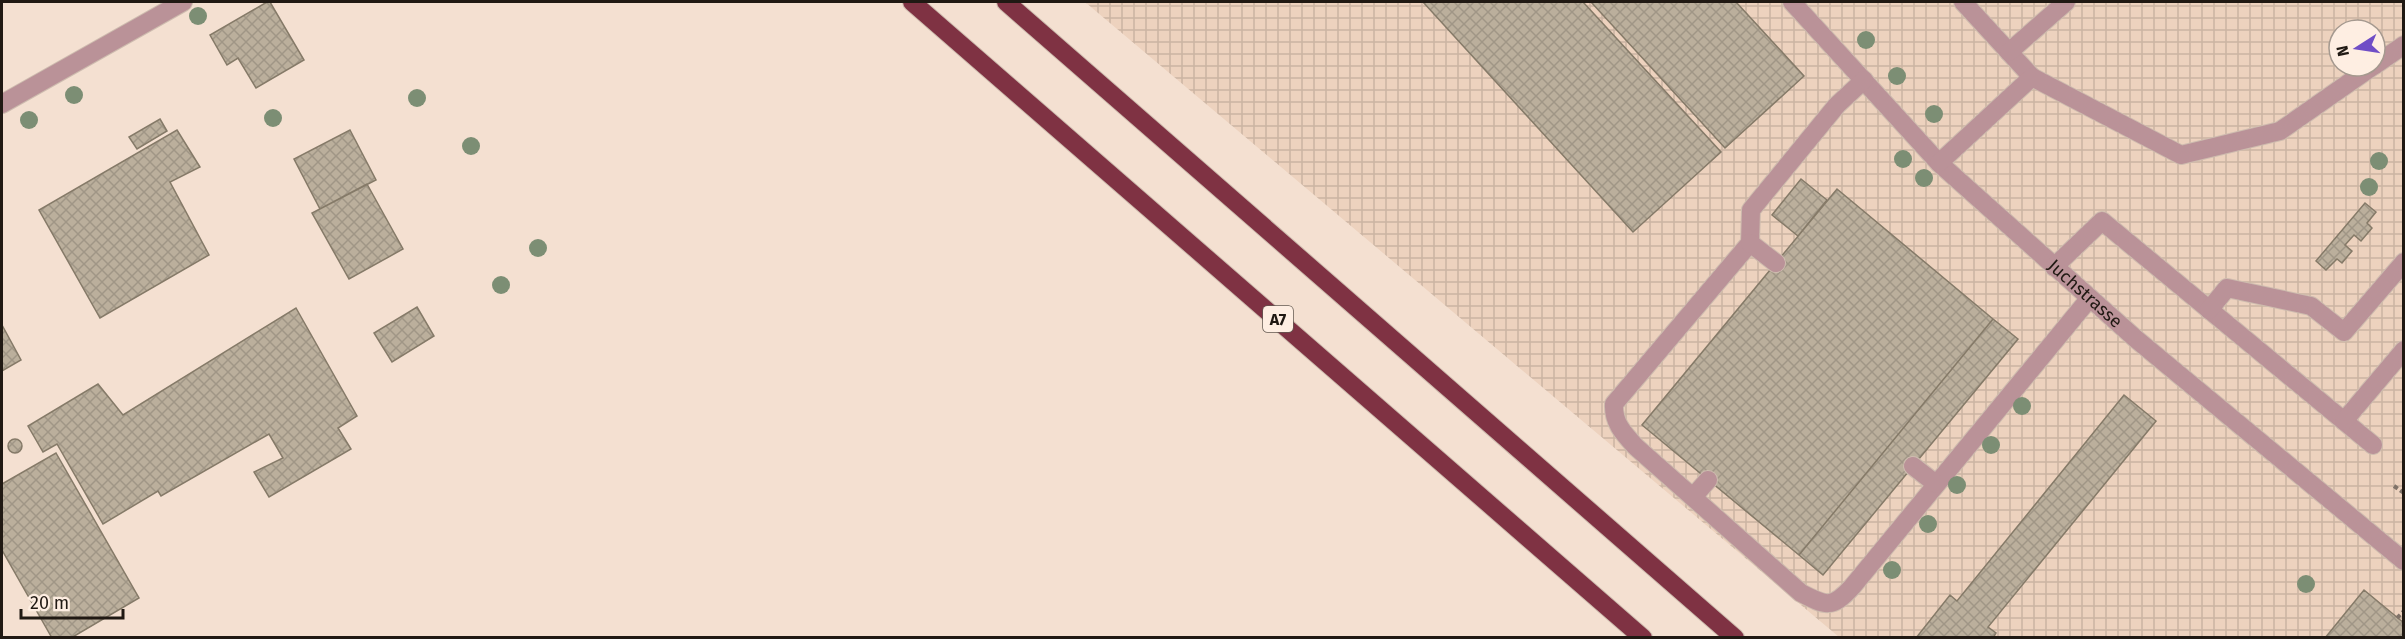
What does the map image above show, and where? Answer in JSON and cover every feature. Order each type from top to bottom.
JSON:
[{"type":"highway","name":"A7","points":[[912,2],[1643,638]]},
{"type":"highway","points":[[1006,2],[1735,638]]},
{"type":"street","points":[[2,104],[183,2]]},
{"type":"street","name":"Juchstrasse","points":[[1792,2],[1939,163],[2089,299],[2403,561]]},
{"type":"street","points":[[1963,2],[2032,76],[2181,154],[2280,131],[2355,78]]},
{"type":"street","points":[[2009,52],[2066,2]]},
{"type":"street","points":[[2387,56],[2403,45]]},
{"type":"street","points":[[1939,163],[2032,76]]},
{"type":"street","points":[[1864,80],[1837,105],[1751,210],[1750,243],[1614,404],[1613,416],[1621,431],[1636,447],[1802,593],[1823,604],[1835,603],[1844,596],[2089,299]]},
{"type":"street","points":[[2054,267],[2102,221],[2373,445]]},
{"type":"street","points":[[1750,243],[1776,263]]},
{"type":"street","points":[[2209,310],[2227,288],[2312,306],[2344,332],[2403,262]]},
{"type":"street","points":[[2344,422],[2403,350]]},
{"type":"street","points":[[1913,466],[1936,484]]},
{"type":"street","points":[[1693,496],[1708,480]]},
{"type":"path","points":[[2394,486],[2403,493]]},
{"type":"path","points":[[2397,618],[2403,611]]},
{"type":"shaded area","points":[[1085,2],[2403,2],[2403,637],[1839,637]]},
{"type":"building","points":[[270,2],[304,60],[256,88],[238,58],[227,65],[210,35]]},
{"type":"building","points":[[1423,2],[1583,2],[1721,152],[1633,232]]},
{"type":"building","points":[[1591,2],[1736,2],[1804,76],[1725,148]]},
{"type":"building","points":[[160,119],[167,131],[137,149],[129,137]]},
{"type":"building","points":[[177,130],[200,167],[170,182],[209,255],[100,318],[39,210]]},
{"type":"building","points":[[350,130],[376,180],[320,209],[294,159]]},
{"type":"building","points":[[1801,179],[1827,200],[1798,236],[1772,215]]},
{"type":"building","points":[[367,184],[403,249],[349,279],[312,213]]},
{"type":"building","points":[[1837,189],[1993,319],[1799,555],[1642,425]]},
{"type":"building","points":[[2365,203],[2376,212],[2367,223],[2372,228],[2361,241],[2354,235],[2345,245],[2352,251],[2342,263],[2337,259],[2326,270],[2316,261]]},
{"type":"building","points":[[417,307],[434,336],[392,362],[374,333]]},
{"type":"building","points":[[296,308],[357,416],[338,428],[351,449],[269,497],[254,472],[283,458],[269,434],[161,496],[158,491],[103,524],[57,444],[43,452],[28,426],[98,384],[123,415]]},
{"type":"building","points":[[1993,319],[2018,339],[1823,575],[1799,555]]},
{"type":"building","points":[[2,325],[21,360],[2,371]]},
{"type":"building","points":[[2124,395],[2156,421],[1988,627],[1996,633],[1993,638],[1916,638],[1950,595],[1957,601]]},
{"type":"building","points":[[15,439],[20,441],[22,446],[20,451],[15,453],[10,451],[8,446],[10,441]]},
{"type":"building","points":[[56,453],[139,598],[71,638],[52,638],[2,550],[2,484]]},
{"type":"building","points":[[2364,590],[2404,623],[2404,638],[2325,638]]}]
